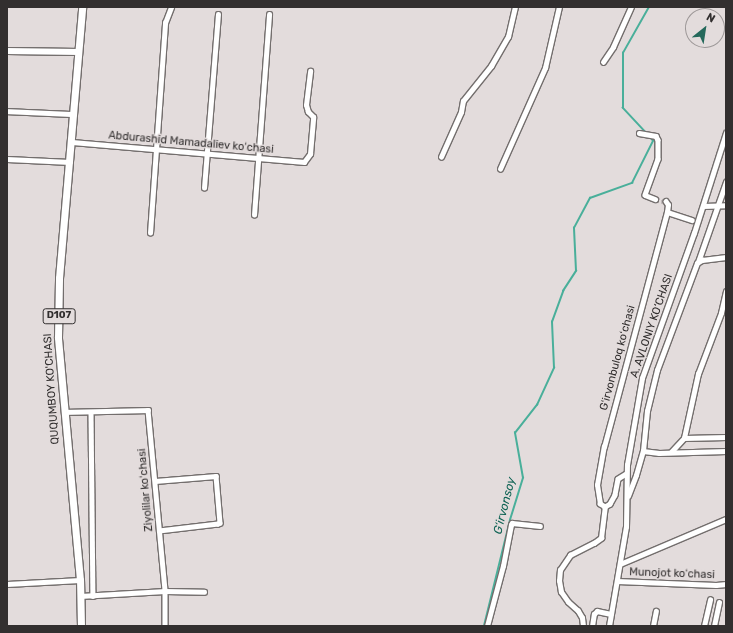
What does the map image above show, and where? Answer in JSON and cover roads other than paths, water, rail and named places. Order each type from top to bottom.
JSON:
[{"type":"main road","name":"QUQUMBOY KO'CHASI","points":[[81,626],[80,580],[58,337],[60,278],[82,7]]},
{"type":"street","points":[[150,233],[165,24],[171,7]]},
{"type":"street","points":[[441,157],[461,112],[463,102],[492,66],[508,37],[515,7]]},
{"type":"street","points":[[500,169],[545,68],[559,7]]},
{"type":"street","points":[[603,62],[613,47],[631,7]]},
{"type":"street","points":[[204,188],[218,15]]},
{"type":"street","points":[[254,215],[269,15]]},
{"type":"street","points":[[7,51],[79,52]]},
{"type":"street","name":"Abdurashid Mamadaliev koʻchasi","points":[[72,142],[304,162],[310,154],[313,117],[308,112],[306,106],[310,71]]},
{"type":"street","points":[[7,111],[74,114]]},
{"type":"street","points":[[639,133],[656,136],[658,140],[658,159],[645,195],[656,199]]},
{"type":"street","name":"A. AVLONIY KO‘CHASI","points":[[609,626],[626,527],[626,474],[642,378],[703,206],[726,133]]},
{"type":"street","points":[[7,159],[70,162]]},
{"type":"street","points":[[627,498],[643,451],[647,411],[657,370],[698,262],[716,206],[726,182]]},
{"type":"street","name":"Gʻirvonbuloq koʻchasi","points":[[605,507],[599,502],[597,486],[604,447],[668,205],[666,202]]},
{"type":"street","points":[[703,206],[726,205]]},
{"type":"street","points":[[666,212],[692,220]]},
{"type":"street","points":[[698,262],[726,257]]},
{"type":"street","points":[[671,452],[684,438],[698,374],[721,313],[726,292]]},
{"type":"street","name":"Ziyolilar koʻchasi","points":[[91,412],[148,410],[165,591],[165,626]]},
{"type":"street","points":[[64,412],[91,412],[93,596]]},
{"type":"street","points":[[684,438],[726,437]]},
{"type":"street","points":[[643,451],[726,451]]},
{"type":"street","points":[[583,626],[582,618],[578,611],[568,602],[561,592],[559,580],[560,570],[570,555],[601,538],[605,507],[610,504],[618,479],[626,474]]},
{"type":"street","points":[[155,481],[216,476],[220,522],[218,524],[159,531]]},
{"type":"street","points":[[620,564],[726,520]]},
{"type":"street","points":[[487,626],[503,566],[512,523],[540,526]]},
{"type":"street","points":[[7,584],[80,580]]},
{"type":"street","name":"Munojot koʻchasi","points":[[617,582],[726,584]]},
{"type":"street","points":[[80,596],[165,591],[204,592]]},
{"type":"street","points":[[704,626],[710,600]]},
{"type":"street","points":[[714,626],[719,603]]},
{"type":"street","points":[[653,626],[656,610]]},
{"type":"street","points":[[592,626],[594,614],[597,611],[611,614]]},
{"type":"waterway","name":"G‘irvonsoy","points":[[646,133],[623,108],[623,53],[649,7]]},
{"type":"waterway","name":"G‘irvonsoy","points":[[484,626],[510,520],[523,478],[515,433],[537,405],[554,368],[552,322],[563,291],[576,271],[574,228],[590,198],[632,183],[653,141],[649,136]]},
{"type":"tunnel","points":[[655,199],[666,202]]}]
